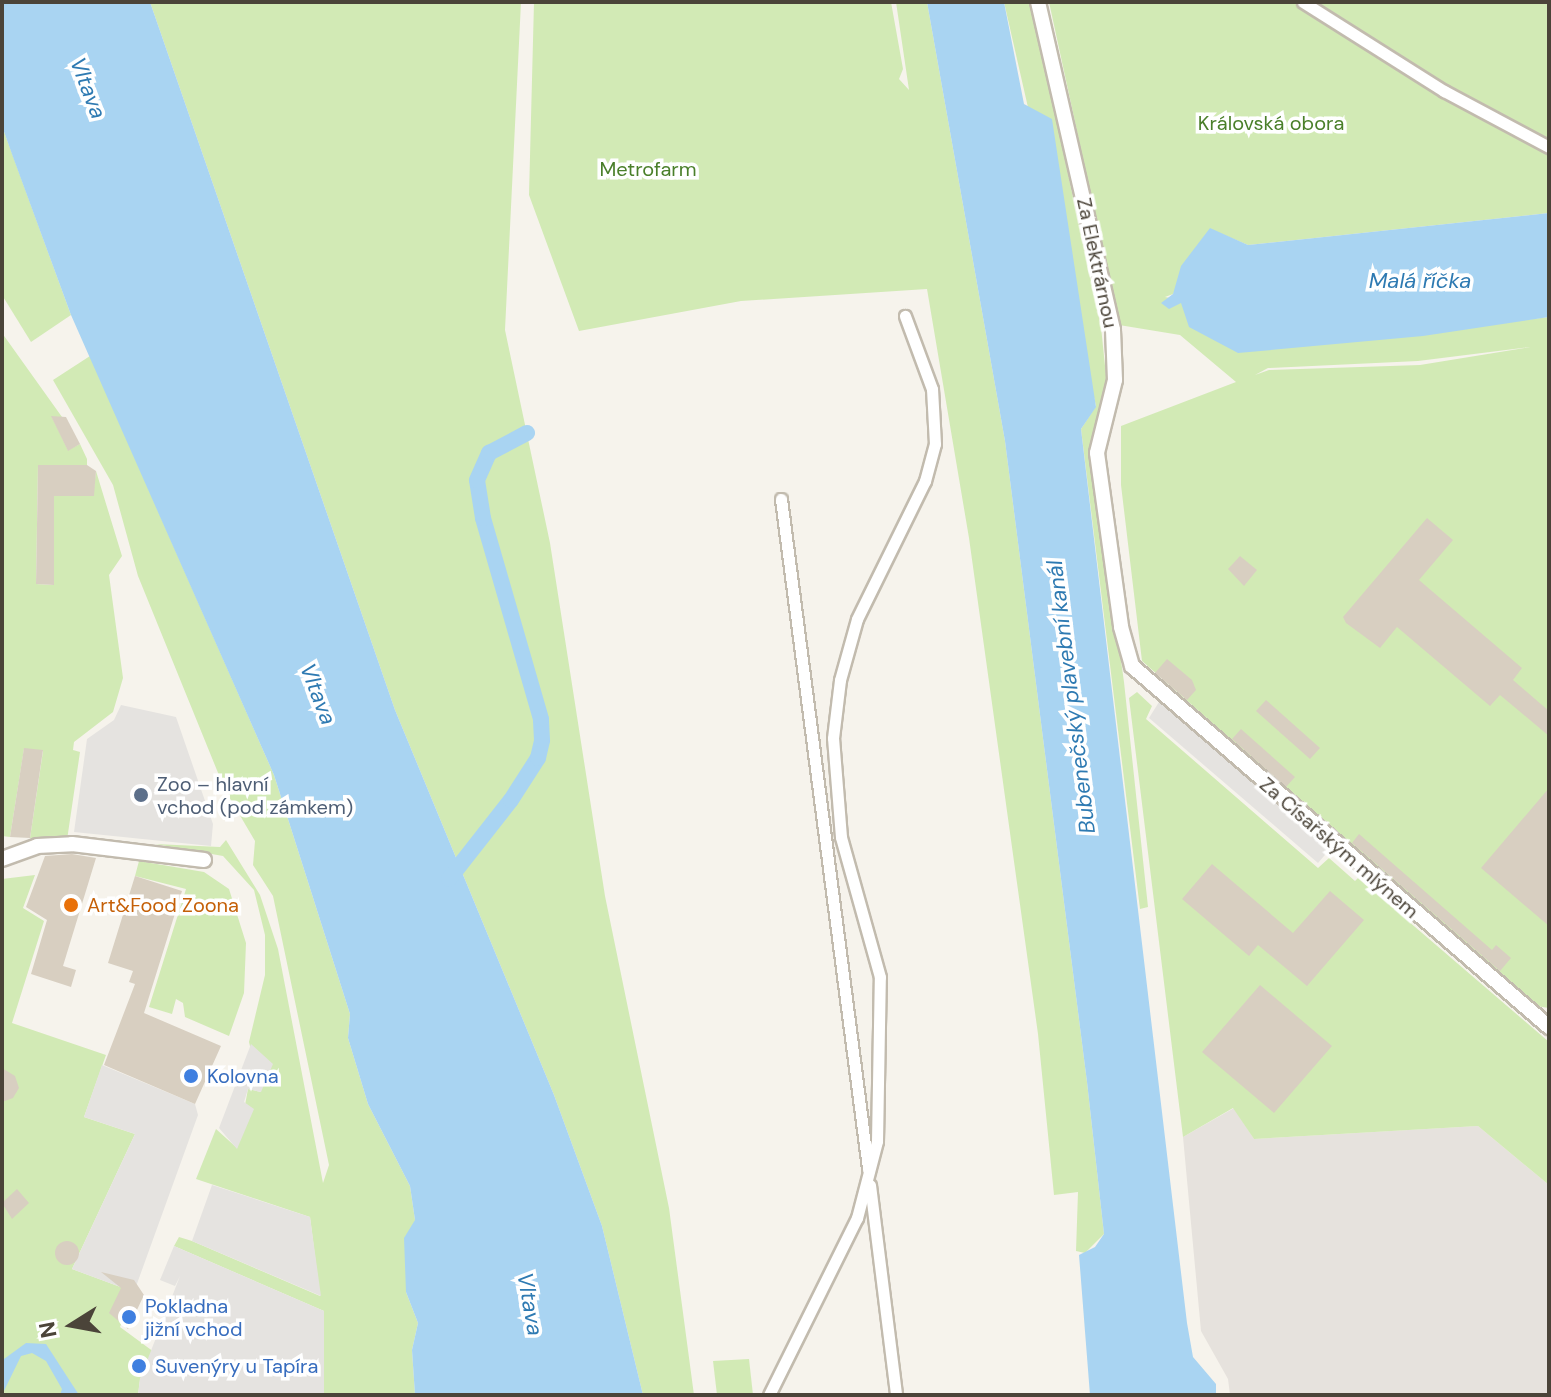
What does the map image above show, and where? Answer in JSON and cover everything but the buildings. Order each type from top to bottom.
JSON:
[{"type":"street","name":"Za Elektrárnou","points":[[1038,2],[1113,330],[1115,380],[1097,453],[1121,627],[1132,666]]},
{"type":"street","points":[[1303,2],[1444,91],[1549,147]]},
{"type":"street","points":[[769,1395],[841,1256],[869,1177],[879,1114],[880,977],[841,837],[833,738],[840,680],[857,619],[925,481],[935,444],[932,389],[905,316]]},
{"type":"street","points":[[781,499],[896,1395]]},
{"type":"street","name":"Za Císařským mlýnem","points":[[1132,666],[1549,1027]]},
{"type":"street","points":[[2,859],[37,846],[72,844],[204,860]]},
{"type":"shaded area","points":[[1159,702],[1330,849],[1318,863],[1149,718]]},
{"type":"shaded area","name":"Zoo – hlavní vchod (pod zámkem)","points":[[121,705],[176,717],[213,824],[211,846],[74,832],[87,739],[114,720]]},
{"type":"shaded area","points":[[251,1044],[273,1064],[261,1092],[248,1089],[244,1102],[254,1109],[237,1149],[219,1128]]},
{"type":"shaded area","points":[[102,1065],[195,1104],[198,1115],[134,1292],[72,1269],[135,1134],[84,1117]]},
{"type":"shaded area","points":[[1234,1108],[1254,1139],[1478,1126],[1549,1185],[1549,1395],[1230,1395],[1228,1379],[1201,1331],[1183,1137]]},
{"type":"shaded area","points":[[212,1185],[310,1217],[321,1296],[192,1241]]},
{"type":"shaded area","points":[[174,1246],[324,1311],[324,1395],[138,1395],[140,1379],[180,1276],[175,1286],[160,1280]]},
{"type":"green space","points":[[150,2],[521,2],[505,330],[550,543],[605,896],[669,1208],[694,1395],[643,1395],[602,1226],[554,1095],[395,710]]},
{"type":"green space","name":"Metrofarm","points":[[534,2],[891,2],[903,69],[899,79],[909,90],[896,2],[927,2],[1005,441],[1087,1082],[1104,1234],[1085,1253],[1076,1251],[1078,1192],[1054,1195],[1038,1034],[969,538],[927,289],[741,301],[579,331],[529,195]]},
{"type":"green space","points":[[1004,2],[1031,2],[1101,327],[1107,385],[1091,446],[1124,682],[1148,907],[1140,909],[1081,429],[1096,406]]},
{"type":"green space","name":"Královská obora","points":[[1049,2],[1549,2],[1549,213],[1248,245],[1210,229],[1173,294],[1165,297],[1372,339],[1549,317],[1549,1008],[1536,1006],[1497,974],[1142,661],[1121,485],[1121,426],[1236,382],[1180,335],[1119,325]],"holes":[[[1531,347],[1420,365],[1269,370],[1255,375],[1268,368],[1418,361]]]},
{"type":"green space","points":[[2,126],[71,315],[31,342],[2,295]]},
{"type":"green space","points":[[2,333],[62,417],[52,417],[68,450],[80,444],[87,459],[87,465],[38,465],[36,584],[54,585],[54,496],[93,496],[96,471],[122,556],[109,575],[123,678],[113,712],[74,742],[73,750],[80,752],[67,840],[30,838],[43,751],[24,749],[10,837],[2,836]]},
{"type":"green space","points":[[90,356],[274,775],[350,1014],[348,1038],[368,1104],[410,1186],[415,1220],[406,1292],[418,1323],[412,1350],[415,1395],[324,1395],[324,1311],[174,1246],[179,1237],[192,1241],[320,1296],[310,1217],[196,1179],[216,1129],[237,1148],[248,1089],[261,1092],[249,1042],[265,975],[265,935],[254,890],[223,856],[155,844],[220,847],[226,840],[260,895],[278,949],[323,1183],[329,1165],[273,896],[253,865],[255,841],[225,790],[138,576],[113,485],[53,380]]},
{"type":"green space","points":[[1137,692],[1152,706],[1146,719],[1318,868],[1329,858],[1355,881],[1358,878],[1549,1042],[1549,1185],[1478,1126],[1254,1139],[1233,1108],[1183,1137],[1129,698]]},
{"type":"green space","points":[[139,861],[204,872],[229,889],[246,943],[244,993],[229,1036],[185,1017],[183,1003],[176,999],[172,1014],[149,1007],[186,889],[135,876]]},
{"type":"green space","points":[[35,875],[23,908],[44,921],[12,1023],[106,1055],[84,1117],[135,1134],[72,1269],[134,1292],[120,1327],[154,1352],[140,1379],[138,1395],[2,1395],[2,879]]},
{"type":"green space","points":[[749,1359],[753,1395],[717,1395],[713,1361]]},
{"type":"water","name":"Vltava","points":[[2,2],[150,2],[395,710],[554,1095],[602,1226],[643,1395],[415,1395],[412,1350],[418,1323],[406,1292],[404,1238],[415,1220],[410,1186],[368,1104],[348,1038],[350,1014],[274,775],[71,315],[2,126]]},
{"type":"water","name":"Bubenečský plavební kanál","points":[[927,2],[1004,2],[1024,104],[1052,119],[1096,407],[1081,429],[1187,1323],[1193,1357],[1216,1384],[1216,1395],[1090,1395],[1079,1255],[1095,1247],[1104,1234],[1087,1082],[1005,441]]},
{"type":"water","name":"Malá říčka","points":[[1549,213],[1549,317],[1423,336],[1238,353],[1189,327],[1181,303],[1169,309],[1161,303],[1173,294],[1181,266],[1210,228],[1248,245]]},
{"type":"water","points":[[26,1343],[46,1344],[79,1395],[60,1395],[62,1389],[46,1361],[32,1353],[21,1356],[2,1395],[4,1359]]},
{"type":"waterway","points":[[449,879],[511,800],[538,758],[542,740],[541,719],[483,518],[477,480],[489,453],[527,433]]},
{"type":"place","name":"Zoo – hlavní vchod (pod zámkem)","points":[[141,795]]},
{"type":"place","name":"Art&Food Zoona","points":[[71,905]]},
{"type":"place","name":"Kolovna","points":[[191,1076]]},
{"type":"place","name":"Pokladna jižní vchod","points":[[129,1317]]},
{"type":"place","name":"Suvenýry u Tapíra","points":[[139,1366]]}]
